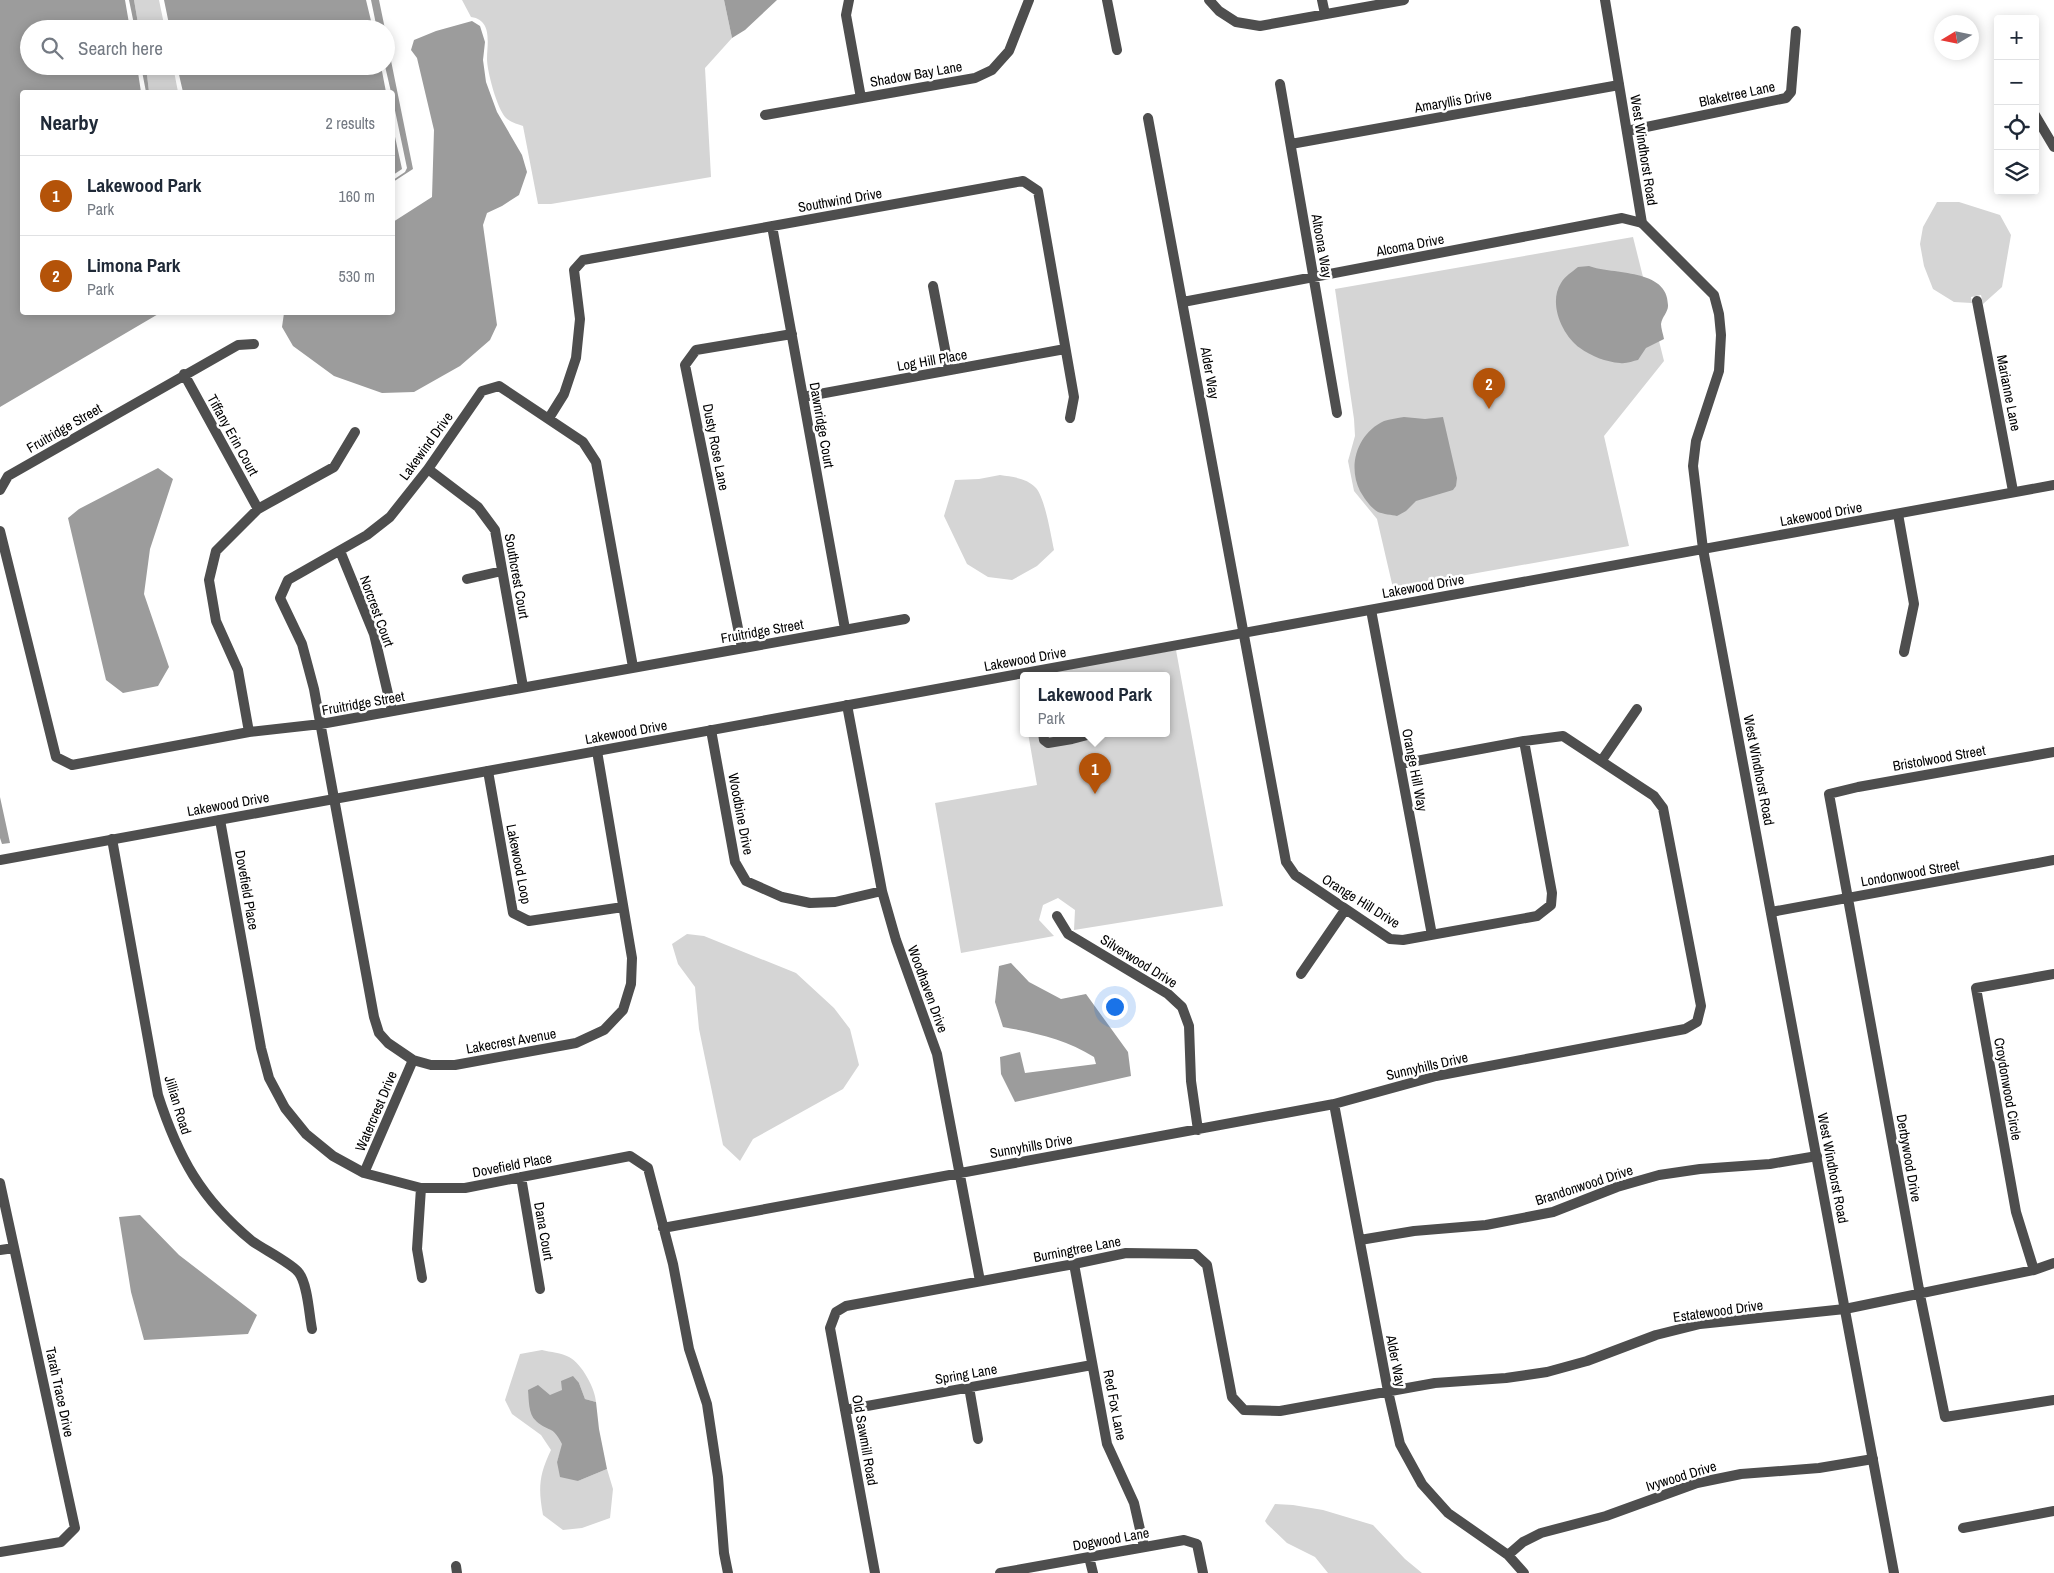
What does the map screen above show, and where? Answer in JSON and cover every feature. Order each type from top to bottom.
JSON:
[{"type":"street","points":[[849,0],[846,15],[861,98]]},
{"type":"street","name":"Shadow Bay Lane","points":[[765,115],[975,78],[992,70],[1009,51],[1029,0]]},
{"type":"street","points":[[1107,0],[1117,50]]},
{"type":"street","points":[[1209,0],[1219,11],[1236,22],[1260,26],[1404,0]]},
{"type":"street","points":[[1322,0],[1324,14]]},
{"type":"street","name":"West Windhorst Road","points":[[1605,0],[1642,223],[1714,295],[1719,314],[1721,335],[1719,371],[1696,442],[1693,466],[1703,549],[1894,1573]]},
{"type":"street","name":"Blaketree Lane","points":[[1627,131],[1786,98],[1791,92],[1796,31]]},
{"type":"street","name":"Altoona Way","points":[[1280,84],[1337,413]]},
{"type":"street","name":"Amaryllis Drive","points":[[1291,144],[1619,85]]},
{"type":"street","name":"Alder Way","points":[[1148,118],[1244,633]]},
{"type":"street","points":[[2039,122],[2054,147]]},
{"type":"street","name":"Southwind Drive","points":[[549,418],[564,394],[576,358],[580,319],[574,270],[583,260],[1023,181],[1038,191],[1074,397],[1070,418]]},
{"type":"street","name":"Alcoma Drive","points":[[1183,302],[1622,218],[1642,223]]},
{"type":"street","name":"Dawnridge Court","points":[[772,226],[845,630]]},
{"type":"street","points":[[933,286],[948,370]]},
{"type":"street","name":"Marianne Lane","points":[[1977,301],[2013,491]]},
{"type":"street","name":"Dusty Rose Lane","points":[[742,648],[685,365],[696,350],[792,334]]},
{"type":"street","name":"Fruitridge Street","points":[[0,490],[8,476],[184,374],[238,345],[254,344]]},
{"type":"street","name":"Log Hill Place","points":[[803,397],[1065,349]]},
{"type":"street","name":"Tiffany Erin Court","points":[[184,374],[258,509]]},
{"type":"street","name":"Lakewind Drive","points":[[335,799],[321,724],[302,644],[280,598],[288,580],[340,552],[367,535],[390,517],[428,469],[482,391],[499,386],[583,442],[596,462],[632,667]]},
{"type":"street","points":[[249,732],[238,670],[216,621],[209,580],[216,551],[258,509],[334,466],[355,432]]},
{"type":"street","name":"Southcrest Court","points":[[428,469],[478,506],[495,530],[523,687]]},
{"type":"street","name":"Lakewood Drive","points":[[1042,672],[1244,633],[2054,485]]},
{"type":"street","points":[[1898,514],[1914,604],[1904,652]]},
{"type":"street","name":"Fruitridge Street","points":[[0,531],[56,757],[72,765],[249,732],[321,724],[905,618]]},
{"type":"street","name":"Norcrest Court","points":[[340,552],[374,634],[392,711]]},
{"type":"street","points":[[467,579],[502,571]]},
{"type":"street","name":"Orange Hill Way","points":[[1371,610],[1432,935]]},
{"type":"street","name":"Orange Hill Drive","points":[[1244,633],[1286,862],[1295,875],[1390,939],[1403,940],[1537,916],[1551,905],[1552,893],[1524,741]]},
{"type":"street","name":"Lakewood Drive","points":[[0,860],[847,705],[1020,676]]},
{"type":"street","name":"Woodhaven Drive","points":[[847,705],[882,891],[896,940],[937,1054],[961,1173],[980,1282]]},
{"type":"street","points":[[1602,760],[1637,709]]},
{"type":"street","name":"Woodbine Drive","points":[[711,730],[735,862],[746,881],[782,897],[810,903],[835,902],[882,891]]},
{"type":"street","name":"Sunnyhills Drive","points":[[663,1228],[1334,1104],[1436,1076],[1685,1030],[1697,1022],[1701,1006],[1664,808],[1654,796],[1563,736],[1524,741],[1400,764]]},
{"type":"street","points":[[1044,737],[1044,740],[1048,742],[1072,740],[1082,737]]},
{"type":"street","name":"Lakecrest Avenue","points":[[335,799],[374,1017],[379,1033],[388,1043],[413,1060],[431,1065],[455,1065],[576,1043],[604,1030],[623,1010],[631,984],[632,958],[597,751]]},
{"type":"street","name":"Bristolwood Street","points":[[1829,794],[1858,787],[2054,752]]},
{"type":"street","name":"Lakewood Loop","points":[[488,771],[513,913],[529,921],[623,907]]},
{"type":"street","name":"Derbywood Drive","points":[[1829,794],[1920,1295],[1945,1417],[2054,1400]]},
{"type":"street","name":"Dovefield Place","points":[[220,820],[261,1048],[270,1078],[285,1108],[306,1134],[333,1156],[364,1173],[421,1188],[465,1188],[630,1156],[648,1168],[673,1264],[689,1349],[706,1404],[718,1477],[724,1553],[728,1573]]},
{"type":"street","name":"Jillian Road","points":[[112,839],[158,1095],[171,1134],[192,1176],[221,1213],[253,1242],[299,1272],[304,1282],[312,1329]]},
{"type":"street","name":"Londonwood Street","points":[[1771,912],[2054,860]]},
{"type":"street","points":[[1301,974],[1345,910]]},
{"type":"street","name":"Silverwood Drive","points":[[1057,916],[1068,934],[1168,994],[1182,1007],[1189,1026],[1191,1081],[1198,1130]]},
{"type":"street","name":"Croydonwood Circle","points":[[2034,1270],[2016,1212],[1976,988],[2054,974]]},
{"type":"street","name":"Watercrest Drive","points":[[364,1173],[413,1060]]},
{"type":"street","name":"Alder Way","points":[[1334,1104],[1388,1391],[1400,1444],[1422,1484],[1448,1513],[1508,1555],[1524,1573]]},
{"type":"street","name":"Brandonwood Drive","points":[[1360,1240],[1414,1231],[1486,1225],[1553,1212],[1616,1187],[1659,1175],[1700,1169],[1770,1164],[1817,1156]]},
{"type":"street","name":"Dana Court","points":[[521,1177],[540,1289]]},
{"type":"street","name":"Tarah Trace Drive","points":[[0,1183],[75,1528],[61,1542],[0,1552]]},
{"type":"street","points":[[421,1188],[416,1249],[422,1278]]},
{"type":"street","points":[[0,1250],[14,1248]]},
{"type":"street","name":"Burningtree Lane","points":[[836,1312],[846,1306],[1126,1253],[1195,1254],[1207,1265],[1232,1397],[1244,1410],[1280,1411],[1388,1391]]},
{"type":"street","name":"Estatewood Drive","points":[[1388,1391],[1435,1383],[1506,1378],[1547,1372],[1588,1361],[1656,1335],[1700,1324],[1845,1309],[2034,1270],[2054,1263]]},
{"type":"street","name":"Red Fox Lane","points":[[1074,1264],[1107,1444],[1134,1503],[1144,1547]]},
{"type":"street","name":"Old Sawmill Road","points":[[836,1312],[830,1328],[875,1573]]},
{"type":"street","name":"Spring Lane","points":[[845,1410],[1092,1365]]},
{"type":"street","points":[[969,1387],[978,1439]]},
{"type":"street","name":"Ivywood Drive","points":[[1508,1555],[1523,1542],[1541,1533],[1606,1516],[1696,1483],[1741,1474],[1819,1468],[1873,1459]]},
{"type":"street","points":[[1963,1528],[2054,1511]]},
{"type":"street","name":"Dogwood Lane","points":[[1000,1573],[1184,1540],[1197,1544],[1203,1573]]},
{"type":"street","points":[[1090,1557],[1092,1573]]},
{"type":"shaded area","points":[[0,0],[125,0],[128,20],[20,20],[20,75],[138,75],[141,90],[20,90],[20,315],[157,315],[0,407]]},
{"type":"shaded area","points":[[129,0],[134,0],[137,20],[133,20]]},
{"type":"shaded area","points":[[134,0],[159,0],[163,20],[137,20]]},
{"type":"shaded area","points":[[164,0],[366,0],[371,20],[168,20]]},
{"type":"shaded area","points":[[371,0],[379,0],[383,20],[375,20]]},
{"type":"shaded area","points":[[462,0],[724,0],[732,38],[705,68],[711,177],[551,204],[538,204],[523,126],[508,119],[499,107],[489,72],[486,28],[478,19],[471,17]]},
{"type":"shaded area","points":[[724,0],[777,0],[745,30],[732,38]]},
{"type":"shaded area","points":[[472,21],[480,26],[485,42],[483,60],[486,82],[497,112],[522,155],[527,172],[519,195],[487,213],[483,225],[497,325],[490,340],[460,366],[414,392],[382,393],[334,376],[293,346],[282,327],[284,315],[395,315],[395,221],[432,197],[434,130],[417,58],[411,50],[414,40],[436,31]]},
{"type":"shaded area","points":[[143,75],[147,75],[149,90],[146,90]]},
{"type":"shaded area","points":[[147,75],[175,75],[178,90],[149,90]]},
{"type":"shaded area","points":[[179,75],[383,75],[386,90],[183,90]]},
{"type":"shaded area","points":[[387,75],[394,75],[413,169],[395,181],[407,168],[395,111],[395,90],[391,90]]},
{"type":"shaded area","points":[[395,137],[402,169],[395,174]]},
{"type":"shaded area","points":[[1937,202],[1959,202],[2000,215],[2011,235],[2002,287],[1983,304],[1981,295],[1971,297],[1972,303],[1954,302],[1933,289],[1924,266],[1920,244],[1923,227]]},
{"type":"shaded area","points":[[1633,237],[1664,361],[1604,436],[1629,546],[1393,588],[1377,519],[1354,491],[1348,461],[1355,436],[1354,419],[1335,289]]},
{"type":"shaded area","points":[[1589,266],[1650,279],[1659,285],[1666,294],[1668,308],[1661,324],[1664,339],[1646,348],[1638,360],[1620,363],[1594,356],[1573,342],[1563,327],[1557,309],[1557,291],[1571,272],[1578,267]]},
{"type":"shaded area","points":[[1404,417],[1425,419],[1443,417],[1457,478],[1456,486],[1453,490],[1416,501],[1406,511],[1397,516],[1378,512],[1366,500],[1356,481],[1355,461],[1357,451],[1367,433],[1384,421]]},
{"type":"shaded area","points":[[158,468],[173,479],[150,549],[144,594],[169,667],[158,686],[123,693],[106,680],[68,518],[79,509]]},
{"type":"shaded area","points":[[1000,475],[1024,480],[1036,488],[1045,508],[1054,550],[1037,566],[1012,580],[988,577],[967,564],[944,516],[955,480],[979,479]]},
{"type":"shaded area","points":[[1176,650],[1223,906],[1074,930],[1075,910],[1058,898],[1043,905],[1039,920],[1054,936],[961,953],[935,803],[1037,785],[1029,737],[1170,737],[1170,672],[1048,672]]},
{"type":"shaded area","points":[[0,797],[10,843],[2,844],[0,838]]},
{"type":"shaded area","points":[[687,934],[704,936],[796,973],[834,1008],[850,1029],[859,1065],[843,1089],[753,1139],[740,1161],[723,1145],[699,1029],[695,987],[678,964],[672,944]]},
{"type":"shaded area","points":[[1011,963],[1029,982],[1061,999],[1086,994],[1128,1052],[1131,1076],[1015,1102],[1001,1074],[1000,1057],[1020,1052],[1025,1073],[1096,1064],[1094,1057],[1062,1041],[1039,1034],[1003,1027],[995,1002],[999,966]]},
{"type":"shaded area","points":[[140,1215],[179,1255],[257,1315],[248,1334],[144,1340],[131,1292],[119,1217]]},
{"type":"shaded area","points":[[542,1350],[563,1354],[574,1360],[587,1377],[595,1396],[596,1402],[585,1399],[579,1383],[550,1396],[535,1420],[556,1431],[563,1444],[557,1462],[578,1481],[607,1469],[613,1489],[610,1518],[582,1528],[563,1530],[543,1515],[540,1497],[541,1482],[544,1467],[551,1450],[541,1435],[512,1414],[505,1400],[520,1354]]},
{"type":"shaded area","points":[[573,1376],[579,1383],[585,1399],[596,1402],[607,1469],[578,1481],[560,1477],[557,1462],[562,1444],[553,1431],[540,1425],[533,1418],[529,1406],[528,1390],[538,1385],[550,1395],[562,1390],[561,1381]]},
{"type":"shaded area","points":[[1275,1504],[1323,1510],[1373,1525],[1405,1559],[1422,1573],[1328,1573],[1315,1557],[1287,1543],[1267,1524],[1265,1521]]},
{"type":"place","name":"Limona Park","points":[[1489,409]]},
{"type":"place","name":"Lakewood Park","points":[[1095,794]]}]
